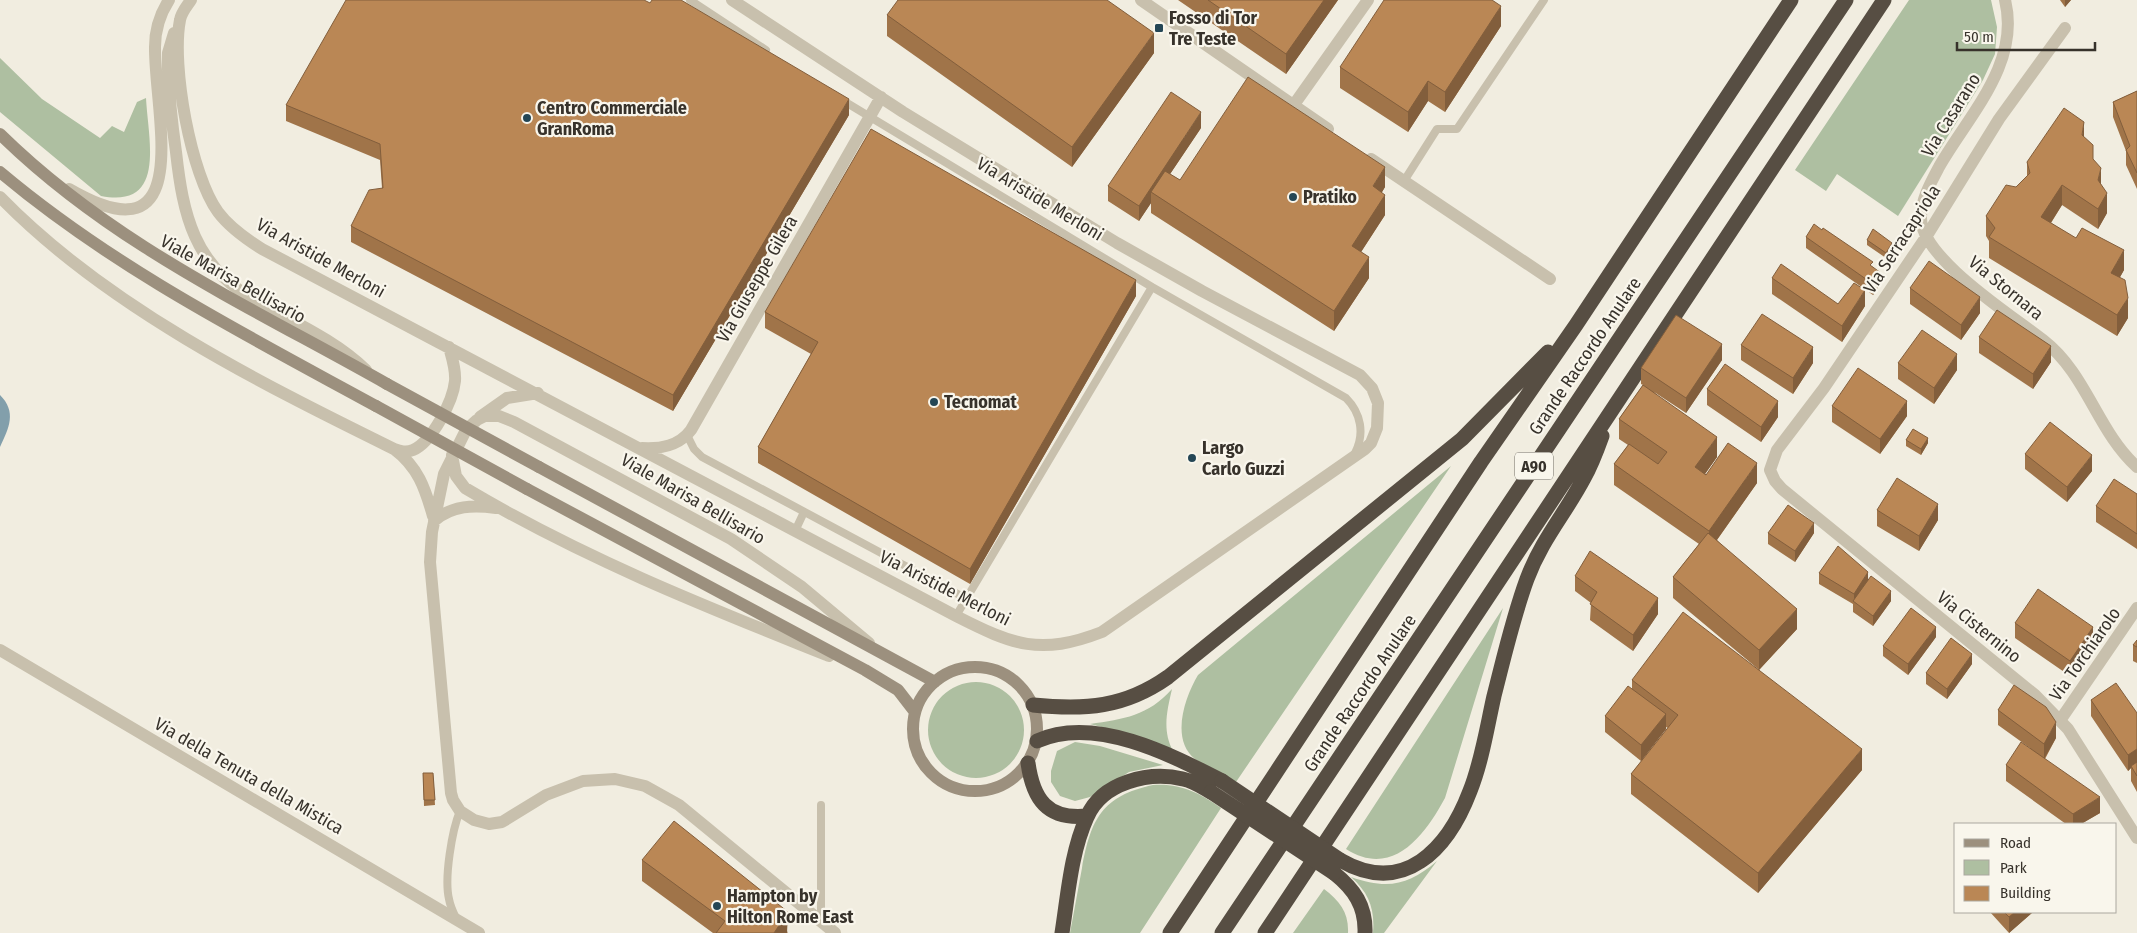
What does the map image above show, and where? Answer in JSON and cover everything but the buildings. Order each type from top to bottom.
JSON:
[{"type":"highway","name":"Grande Raccordo Anulare","points":[[1170,933],[1481,462],[1576,325],[1792,0]]},
{"type":"highway","name":"Grande Raccordo Anulare","points":[[1222,933],[1846,0]]},
{"type":"highway","points":[[1265,933],[1884,0]]},
{"type":"highway","points":[[1033,705],[1074,708],[1110,704],[1138,695],[1168,677],[1462,439],[1576,325]]},
{"type":"highway","points":[[1037,742],[1062,732],[1110,737],[1152,749],[1216,786],[1337,867],[1384,874],[1400,872],[1418,864],[1431,854],[1453,828],[1471,789],[1511,631],[1527,580],[1542,542],[1585,476],[1614,407]]},
{"type":"highway","points":[[1028,763],[1034,790],[1045,806],[1066,816],[1087,816]]},
{"type":"highway","points":[[1062,933],[1073,865],[1087,816],[1095,804],[1112,790],[1130,781],[1144,777],[1184,779],[1216,786]]},
{"type":"highway","points":[[1337,867],[1362,905],[1365,933]]},
{"type":"main road","name":"Viale Marisa Bellisario","points":[[0,134],[40,172],[115,229],[150,252],[387,384],[935,682]]},
{"type":"main road","points":[[0,172],[75,231],[131,269],[527,489],[866,670],[898,690],[915,712]]},
{"type":"main road","points":[[962,668],[987,668],[1014,680],[1033,705],[1038,722],[1037,742],[1028,763],[1016,777],[994,789],[970,792],[947,784],[928,770],[916,748],[913,735],[915,712],[922,696],[935,682],[962,668]]},
{"type":"street","points":[[40,172],[90,200],[110,208],[134,208],[152,197],[159,182],[162,163],[155,46],[159,18],[169,0]]},
{"type":"street","points":[[191,0],[180,18],[168,53],[168,78],[179,184],[186,215],[197,242],[211,264],[235,288],[340,348],[373,376]]},
{"type":"street","name":"Via Aristide Merloni","points":[[180,18],[179,67],[187,118],[202,181],[218,212],[235,230],[262,249],[992,634],[1024,644],[1046,646],[1085,639],[1117,623],[1249,528],[1352,459],[1371,442],[1377,428],[1379,412],[1376,395],[1360,376],[1175,276],[881,97],[732,0]]},
{"type":"street","points":[[1141,0],[1341,138]]},
{"type":"street","points":[[1293,106],[1368,0]]},
{"type":"street","name":"Via Casarano","points":[[1921,218],[1928,190],[1936,173],[1982,101],[1998,70],[2007,35],[2008,16],[2005,0]]},
{"type":"street","name":"Via Serracapriola","points":[[1770,470],[1778,450],[1824,388],[1926,237],[1999,119],[2065,28]]},
{"type":"street","name":"Via Giuseppe Gilera","points":[[687,435],[881,97]]},
{"type":"street","points":[[1356,149],[1550,278]]},
{"type":"street","points":[[0,197],[49,244],[130,303],[257,378],[394,449],[406,458],[419,475],[434,521]]},
{"type":"street","name":"Via Stornara","points":[[1921,218],[1926,237],[1945,260],[1983,295],[2056,351],[2079,380],[2107,431],[2122,452],[2137,467]]},
{"type":"street","points":[[394,449],[404,452],[416,448],[436,426],[454,388],[454,369],[449,346]]},
{"type":"street","points":[[538,393],[507,398],[466,430],[444,474],[434,521],[430,544],[430,562],[451,792],[460,811],[482,823],[496,824],[508,820],[553,792],[583,780],[615,779],[645,786],[679,804],[835,933]]},
{"type":"street","name":"Viale Marisa Bellisario","points":[[480,418],[498,416],[523,426],[731,539],[802,587],[885,656]]},
{"type":"street","points":[[642,448],[667,446],[687,435]]},
{"type":"street","points":[[452,455],[458,480],[465,488],[582,552],[664,589],[866,670]]},
{"type":"street","name":"Via Cisternino","points":[[1770,470],[1775,481],[1782,489],[2035,695],[2061,719],[2137,838]]},
{"type":"street","points":[[434,521],[444,513],[462,507],[501,508]]},
{"type":"street","name":"Via Torchiarolo","points":[[2061,719],[2137,608]]},
{"type":"street","name":"Via della Tenuta della Mistica","points":[[0,650],[479,933]]},
{"type":"lane","points":[[690,0],[776,57]]},
{"type":"lane","points":[[1404,181],[1437,129],[1457,128],[1544,0]]},
{"type":"lane","name":"Via Aristide Merloni","points":[[831,93],[869,118],[1152,287],[1346,398],[1354,408],[1360,427],[1361,440],[1352,459]]},
{"type":"lane","points":[[956,616],[1152,287]]},
{"type":"lane","points":[[687,435],[694,449],[702,458],[967,598]]},
{"type":"lane","points":[[796,529],[804,512]]},
{"type":"lane","points":[[821,805],[821,922]]},
{"type":"lane","points":[[456,918],[448,898],[450,851],[453,830],[460,811]]},
{"type":"green space","points":[[1909,0],[1991,0],[1997,27],[1995,54],[1983,80],[1898,216],[1837,174],[1826,191],[1795,170]]},
{"type":"green space","points":[[0,58],[42,99],[100,138],[112,126],[124,132],[137,102],[146,98],[150,150],[149,167],[145,182],[136,192],[122,197],[101,196],[0,112]]},
{"type":"green space","points":[[1451,466],[1236,782],[1195,759],[1187,751],[1183,741],[1182,718],[1193,684],[1198,675]]},
{"type":"green space","points":[[1503,608],[1445,798],[1428,826],[1406,849],[1393,856],[1378,859],[1363,857],[1346,849]]},
{"type":"green space","points":[[976,682],[994,686],[1010,696],[1020,712],[1024,730],[1020,748],[1010,764],[994,774],[976,778],[958,774],[942,764],[932,748],[928,730],[932,712],[942,696],[958,686]]},
{"type":"green space","points":[[1172,689],[1167,713],[1167,728],[1173,751],[1128,734],[1090,724],[1135,715],[1154,705]]},
{"type":"green space","points":[[1075,742],[1100,746],[1163,765],[1129,772],[1090,797],[1075,801],[1060,796],[1051,782],[1051,771],[1057,751]]},
{"type":"green space","points":[[1153,785],[1181,787],[1221,808],[1140,933],[1070,933],[1086,851],[1095,823],[1110,803],[1136,790]]},
{"type":"green space","points":[[1437,861],[1384,933],[1373,933],[1373,916],[1370,902],[1351,877],[1376,883],[1397,883],[1417,875]]},
{"type":"green space","points":[[1324,889],[1335,898],[1345,913],[1348,933],[1293,933]]},
{"type":"water","points":[[0,395],[8,408],[10,420],[0,447]]},
{"type":"place","name":"Fosso di Tor Tre Teste","points":[[1159,28]]},
{"type":"place","name":"Centro Commerciale GranRoma","points":[[527,118]]},
{"type":"place","name":"Pratiko","points":[[1293,197]]},
{"type":"place","name":"Tecnomat","points":[[934,402]]},
{"type":"place","name":"Largo Carlo Guzzi","points":[[1192,458]]},
{"type":"place","name":"Hampton by Hilton Rome East","points":[[717,906]]}]
